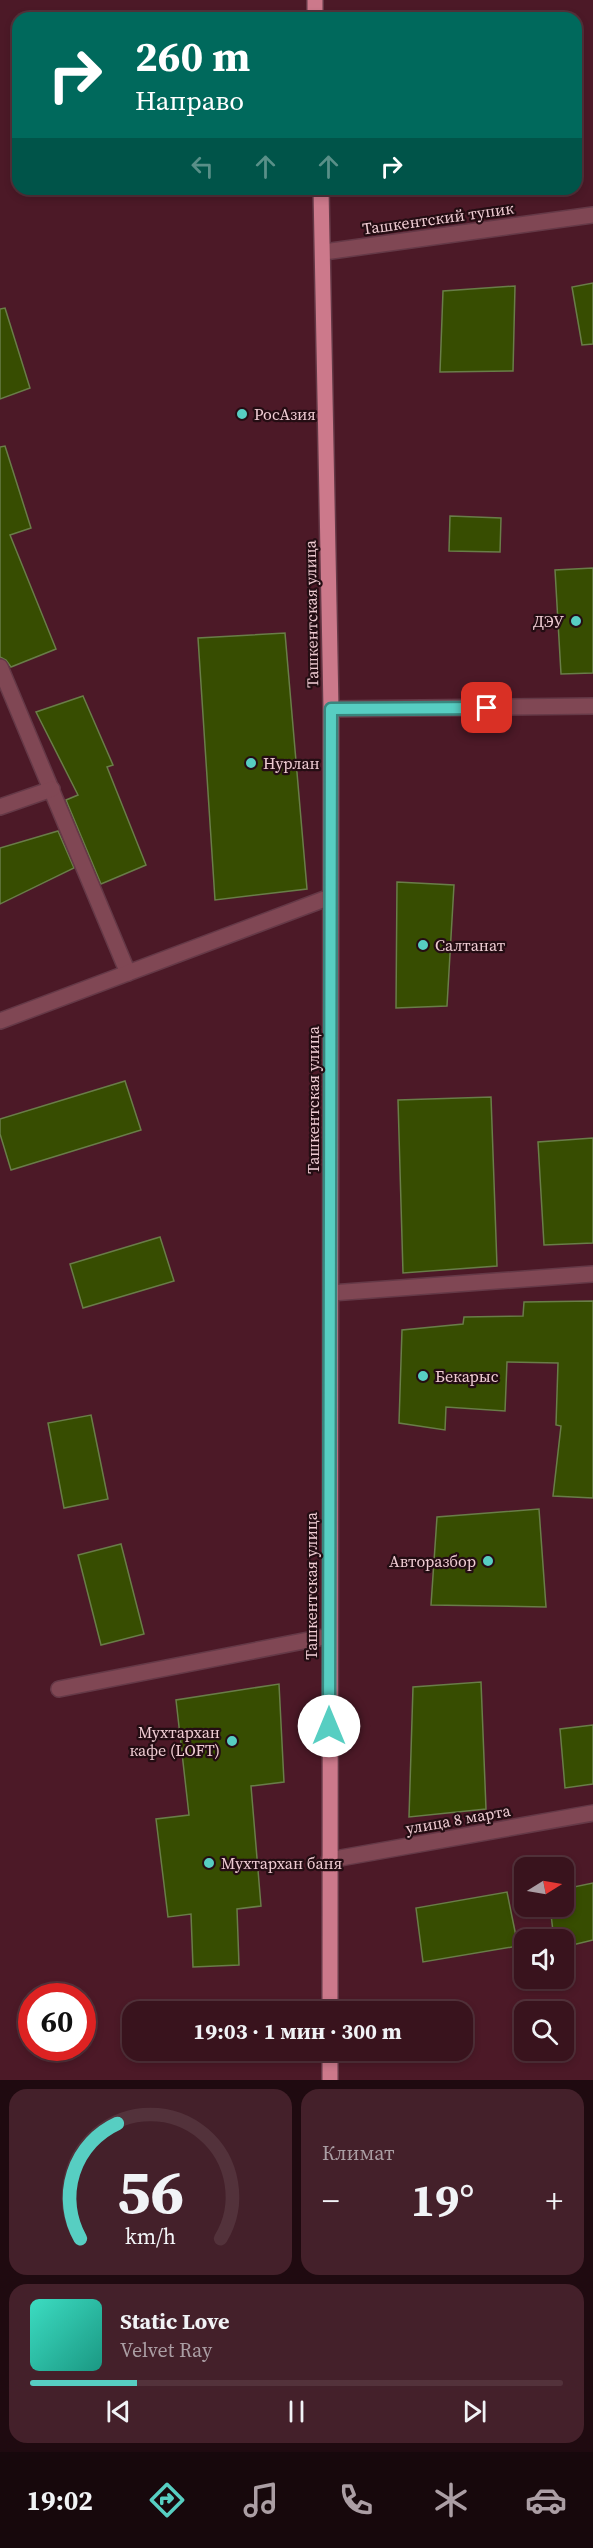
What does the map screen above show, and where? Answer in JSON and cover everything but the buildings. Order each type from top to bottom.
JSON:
[{"type":"main road","name":"Ташкентская улица","points":[[321,195],[331,709],[330,2001]]},
{"type":"main road","points":[[330,2061],[330,2080]]},
{"type":"street","name":"Ташкентский тупик","points":[[324,252],[593,215]]},
{"type":"street","points":[[0,667],[128,973]]},
{"type":"street","points":[[331,709],[593,706]]},
{"type":"street","points":[[0,807],[52,789]]},
{"type":"street","points":[[0,1021],[330,897]]},
{"type":"street","points":[[331,1293],[593,1274]]},
{"type":"street","points":[[59,1689],[329,1636]]},
{"type":"street","name":"улица 8 марта","points":[[329,1860],[593,1813]]},
{"type":"place","name":"РосАзия","points":[[242,414]]},
{"type":"place","name":"ДЭУ","points":[[576,621]]},
{"type":"place","name":"Нурлан","points":[[251,763]]},
{"type":"place","name":"Салтанат","points":[[423,945]]},
{"type":"place","name":"Бекарыс","points":[[423,1376]]},
{"type":"place","name":"Авторазбор","points":[[488,1561]]},
{"type":"place","name":"Мухтархан кафе (LOFT)","points":[[232,1741]]},
{"type":"place","name":"Мухтархан баня","points":[[209,1863]]},
{"type":"route","points":[[329,1726],[331,709],[487,708]]}]
